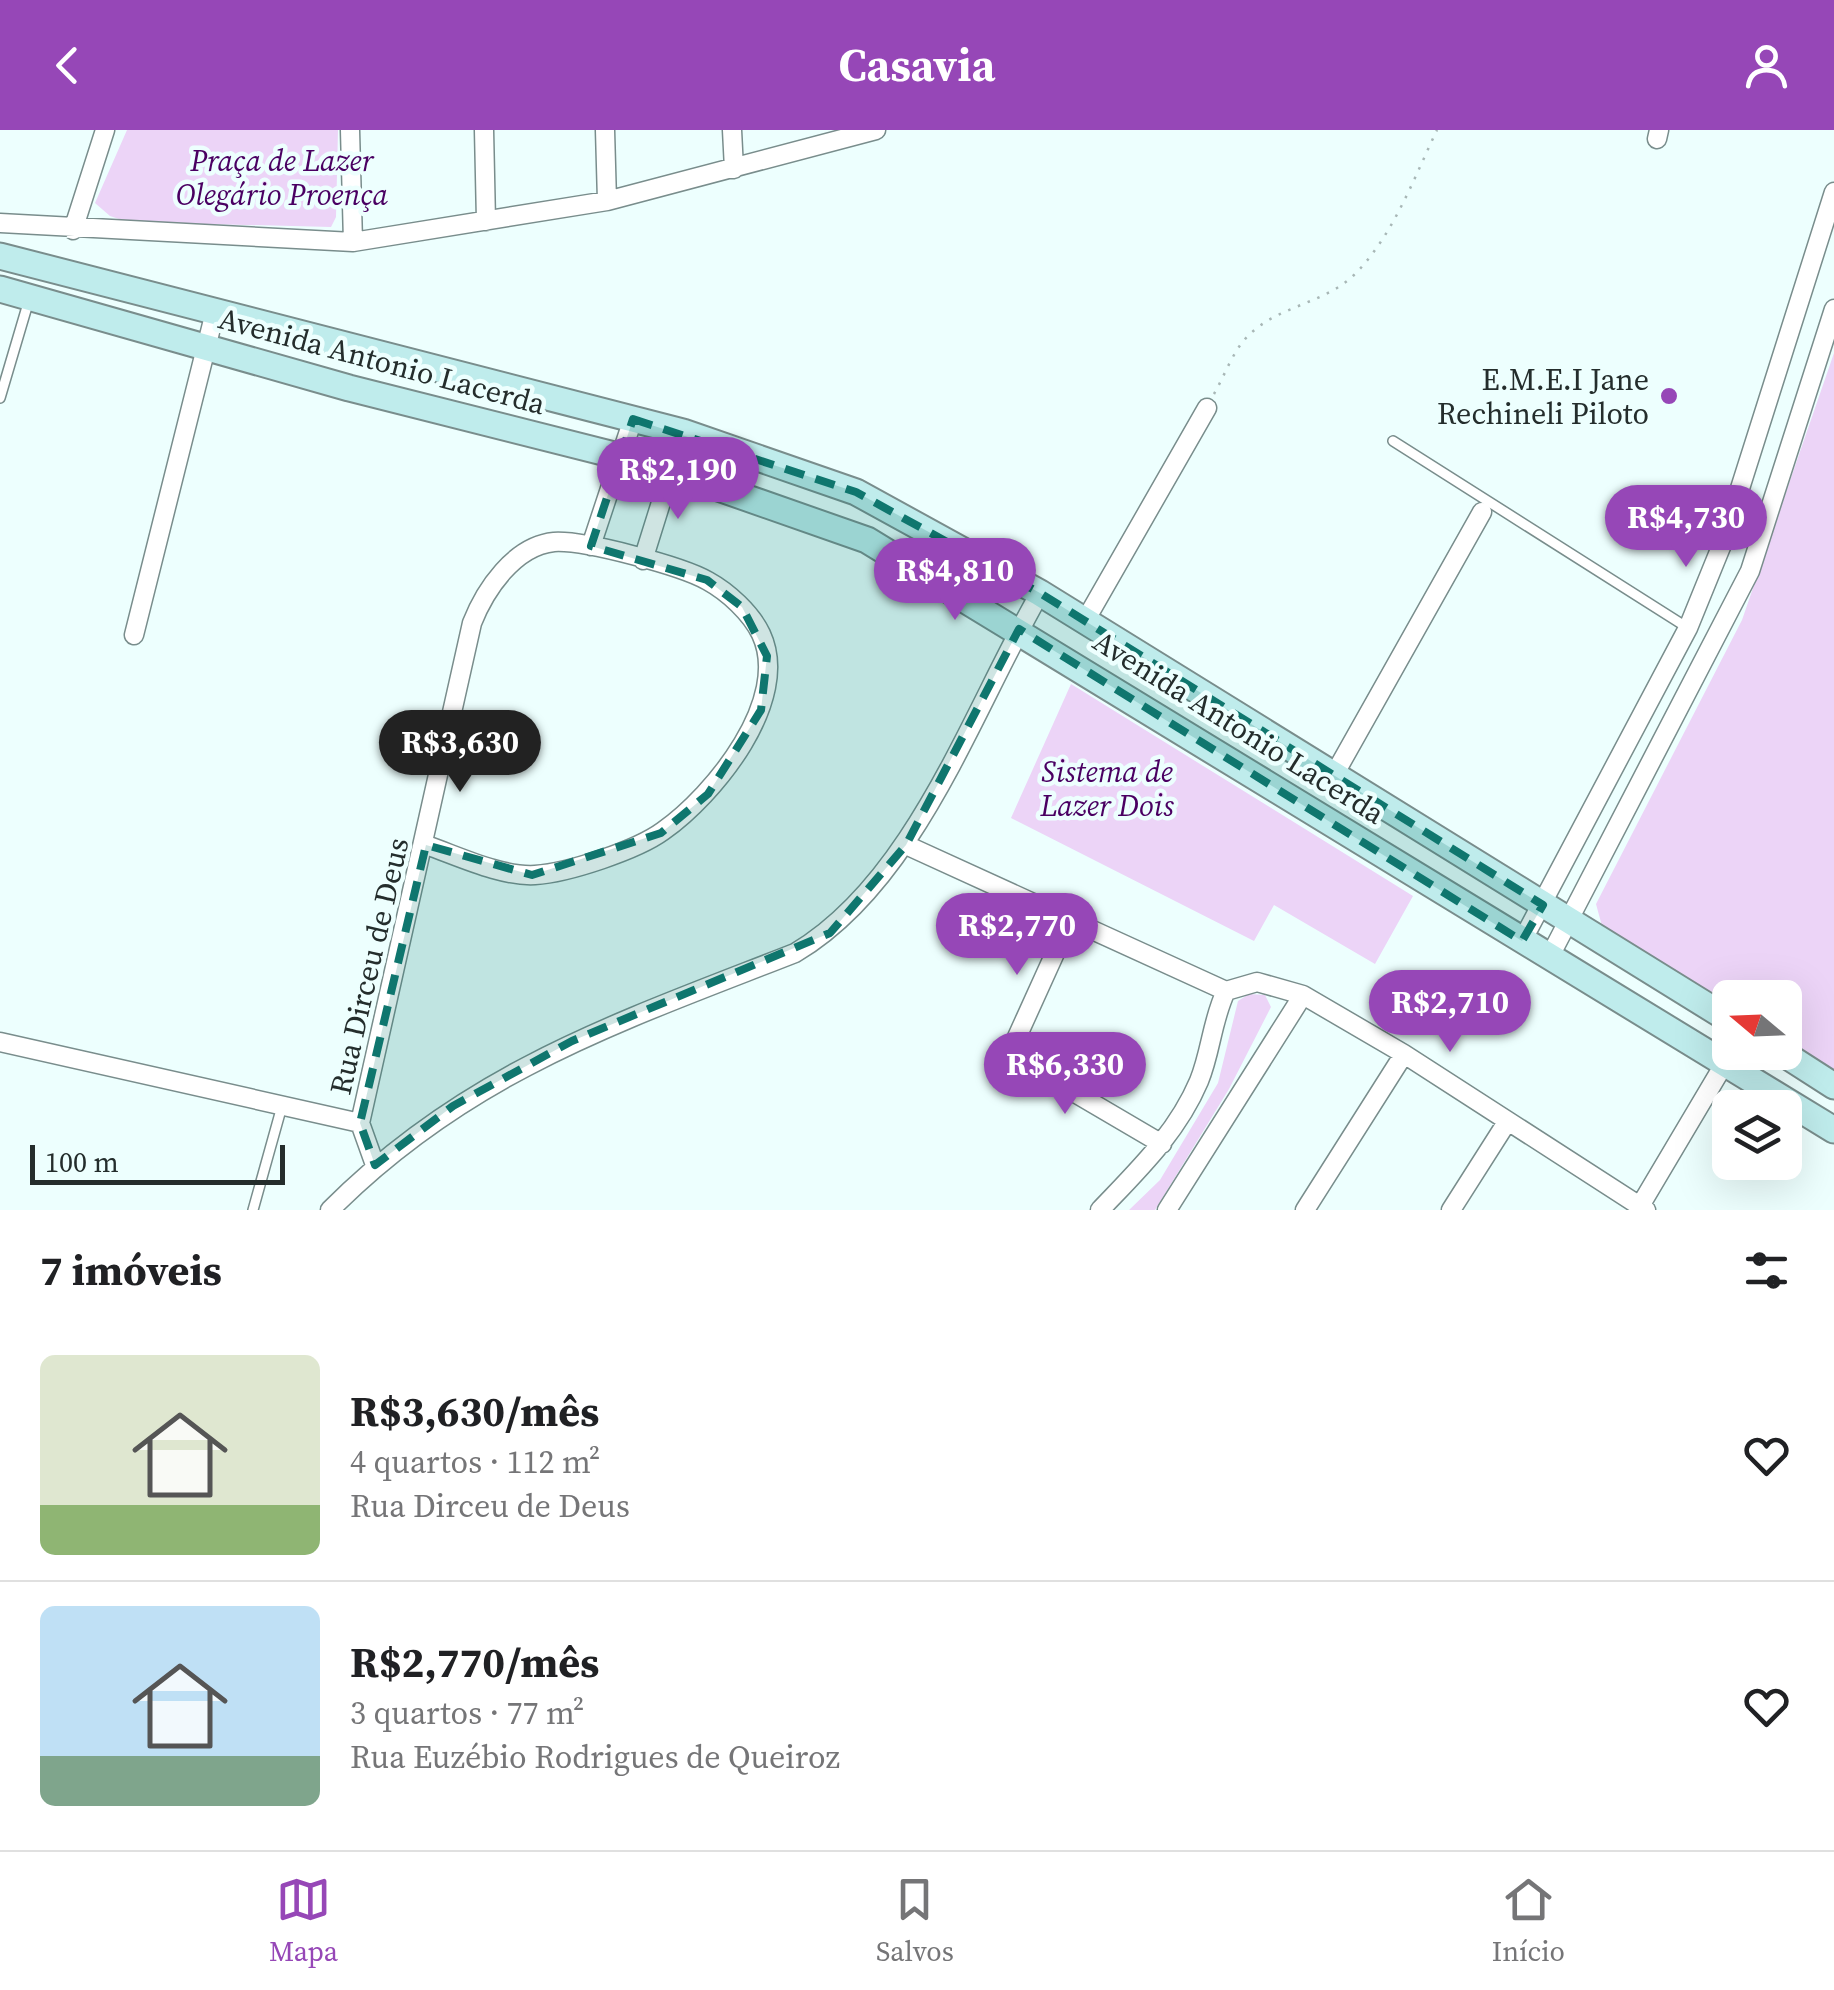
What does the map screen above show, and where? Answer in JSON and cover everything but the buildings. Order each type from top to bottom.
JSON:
[{"type":"main road","name":"Avenida Antonio Lacerda","points":[[0,256],[682,432],[856,492],[1040,593],[1712,1009]]},
{"type":"main road","name":"Avenida Antonio Lacerda","points":[[0,289],[208,349],[621,456],[866,540],[1019,629],[1549,958],[1712,1048]]},
{"type":"main road","points":[[1802,1065],[1834,1086]]},
{"type":"main road","name":"Avenida Antonio Lacerda","points":[[1747,1070],[1834,1130]]},
{"type":"street","points":[[73,230],[105,130]]},
{"type":"street","points":[[350,130],[353,242]]},
{"type":"street","points":[[484,130],[486,221]]},
{"type":"street","points":[[605,130],[607,201]]},
{"type":"street","points":[[732,130],[734,169]]},
{"type":"street","points":[[0,223],[73,230],[353,242],[607,201],[876,130]]},
{"type":"street","points":[[1522,941],[1688,628],[1723,542],[1834,192]]},
{"type":"street","points":[[1549,958],[1750,571],[1834,309]]},
{"type":"street","points":[[134,635],[215,312]]},
{"type":"street","points":[[1085,621],[1207,408]]},
{"type":"street","points":[[591,546],[633,419]]},
{"type":"street","points":[[426,845],[532,876],[576,867],[660,833],[708,794],[761,710],[767,656],[761,634],[742,607],[707,580],[642,560],[682,432]]},
{"type":"street","points":[[1334,775],[1482,512]]},
{"type":"street","name":"Rua Dirceu de Deus","points":[[360,1124],[426,845],[472,623],[484,594],[514,561],[552,542],[591,546],[642,560]]},
{"type":"street","points":[[330,1210],[376,1165],[453,1106],[572,1041],[795,953],[830,933],[906,845],[1040,593]]},
{"type":"street","points":[[906,845],[1230,988],[1257,982],[1303,995],[1404,1054],[1643,1208],[1721,1070]]},
{"type":"street","points":[[1070,920],[1016,1037],[1015,1050],[1031,1071],[1162,1144]]},
{"type":"street","points":[[1100,1210],[1162,1144],[1201,1076],[1230,988]]},
{"type":"street","points":[[1167,1210],[1303,995]]},
{"type":"street","points":[[0,1042],[360,1124],[376,1165]]},
{"type":"street","points":[[1305,1210],[1404,1054]]},
{"type":"street","points":[[1451,1210],[1507,1122]]},
{"type":"lane","points":[[0,398],[30,298]]},
{"type":"lane","points":[[1392,441],[1688,628]]},
{"type":"lane","points":[[252,1210],[282,1106]]},
{"type":"path","points":[[1207,408],[1246,337],[1262,323],[1334,290],[1357,272],[1396,217],[1437,130]]},
{"type":"highlighted area","points":[[633,419],[856,492],[1040,593],[1543,905],[1522,941],[1019,629],[906,845],[830,933],[572,1041],[453,1106],[375,1165],[360,1123],[426,845],[532,875],[661,833],[708,794],[761,710],[767,656],[742,607],[707,580],[591,546]]},
{"type":"green space","name":"Praça de Lazer Olegário Proença","points":[[127,130],[338,130],[336,217],[331,227],[128,222],[110,216],[95,203]]},
{"type":"green space","points":[[1834,353],[1834,1071],[1802,1051],[1802,980],[1712,980],[1712,995],[1602,926],[1596,904],[1742,620]]},
{"type":"green space","name":"Sistema de Lazer Dois","points":[[1071,684],[1413,896],[1375,964],[1274,905],[1254,941],[1011,818]]},
{"type":"green space","points":[[1249,994],[1265,995],[1271,1007],[1229,1089],[1155,1210],[1129,1210],[1160,1180],[1218,1083],[1238,1001]]},
{"type":"place","name":"E.M.E.I Jane Rechineli Piloto","points":[[1669,396]]}]
